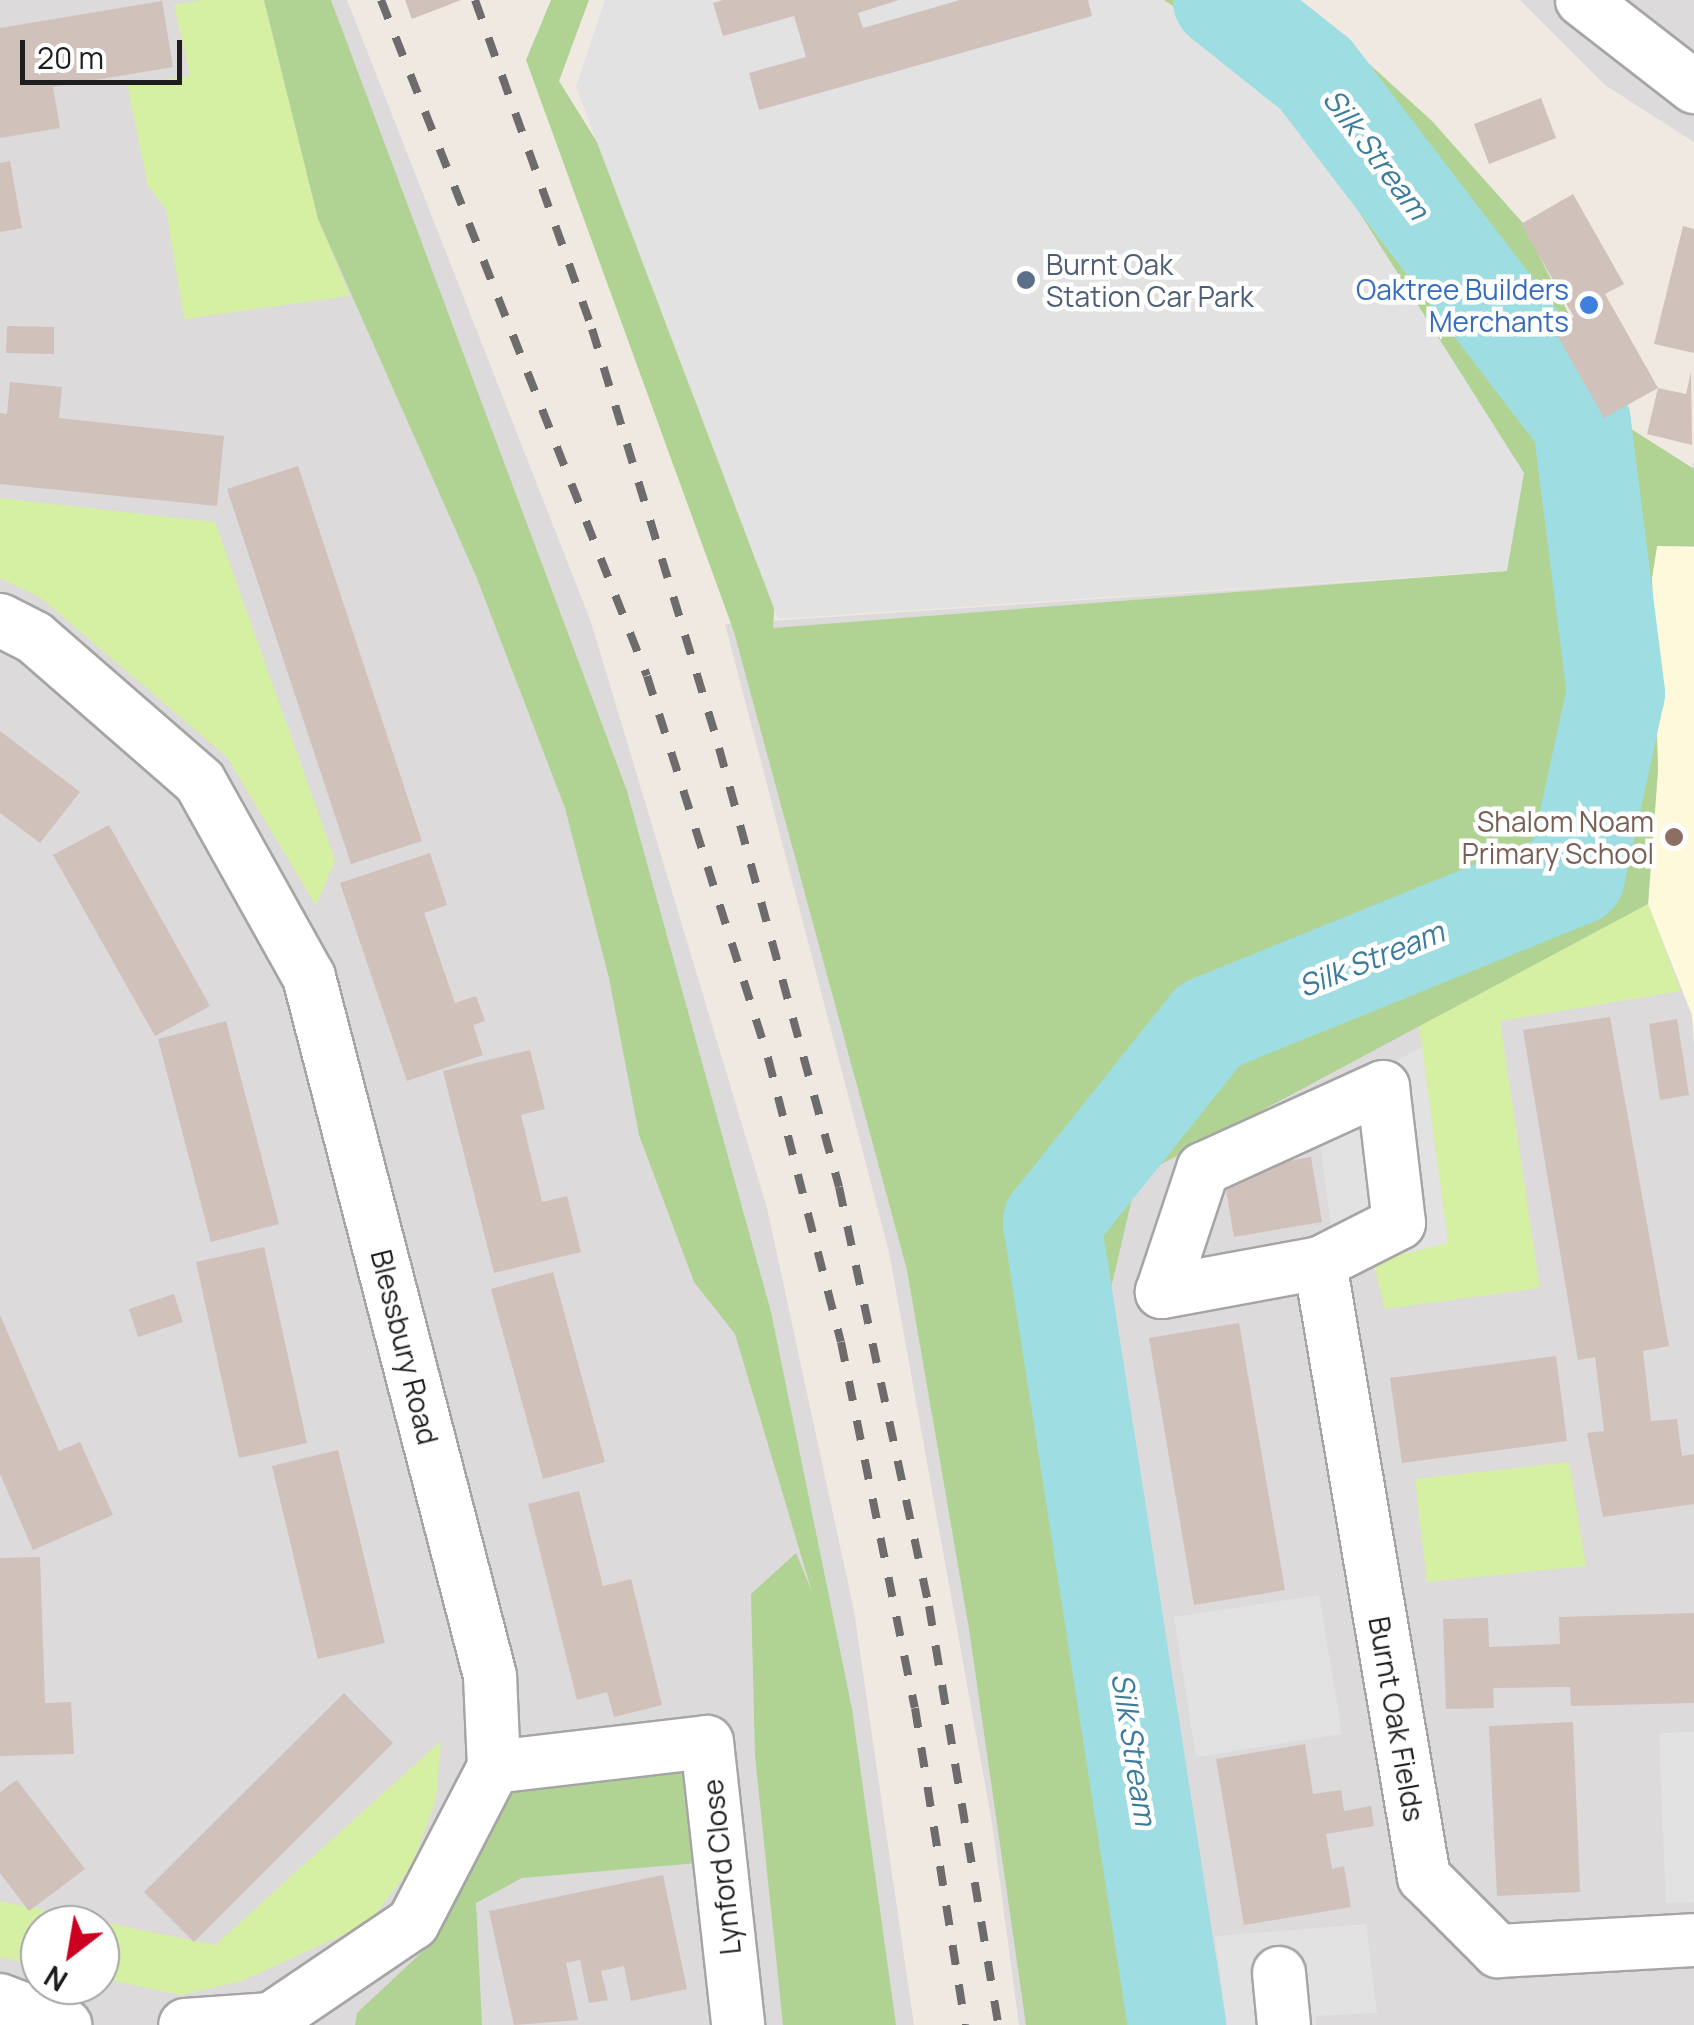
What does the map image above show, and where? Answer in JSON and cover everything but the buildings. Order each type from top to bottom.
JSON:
[{"type":"street","points":[[1582,0],[1694,87]]},
{"type":"street","name":"Blessbury Road","points":[[0,620],[35,638],[200,782],[309,977],[490,1676],[494,1767],[413,1923],[271,2020],[185,2025]]},
{"type":"street","points":[[1383,1087],[1399,1222],[1320,1264],[1162,1292],[1203,1169],[1383,1087]]},
{"type":"street","name":"Burnt Oak Fields","points":[[1320,1264],[1424,1876],[1498,1952],[1694,1940]]},
{"type":"street","name":"Lynford Close","points":[[494,1767],[707,1742],[738,2025]]},
{"type":"street","points":[[1279,1973],[1284,2025]]},
{"type":"street","points":[[0,2000],[66,2025]]},
{"type":"shaded area","points":[[0,0],[347,0],[591,622],[767,1208],[854,1611],[914,2025],[0,2025]]},
{"type":"shaded area","name":"Burnt Oak Station Car Park","points":[[605,0],[1164,0],[1270,71],[1524,473],[1507,571],[778,619],[576,87]]},
{"type":"shaded area","points":[[1520,0],[1694,0],[1694,142],[1605,85]]},
{"type":"shaded area","points":[[1694,462],[1694,2025],[1019,2025],[992,1823],[889,1252],[725,624],[1503,572],[1657,546]]},
{"type":"shaded area","name":"Shalom Noam Primary School","points":[[1657,546],[1694,547],[1694,1043],[1692,1015],[1648,904],[1658,770],[1652,578]]},
{"type":"shaded area","points":[[1422,1047],[1448,1243],[1337,1270],[1315,1106]]},
{"type":"shaded area","points":[[1319,1595],[1342,1734],[1196,1757],[1174,1617]]},
{"type":"shaded area","points":[[1694,1732],[1694,1902],[1666,1903],[1659,1733]]},
{"type":"shaded area","points":[[1366,1924],[1377,2013],[1316,2016],[1316,2025],[1227,2025],[1215,1936]]},
{"type":"green space","points":[[201,0],[264,0],[318,219],[350,296],[184,319],[166,209],[148,186],[127,84],[190,76],[174,5]]},
{"type":"green space","points":[[264,0],[331,0],[627,791],[771,1312],[852,1709],[896,2025],[783,2025],[755,1756],[751,1594],[796,1553],[812,1592],[735,1334],[694,1282],[639,1135],[609,978],[565,808],[476,576],[318,219]]},
{"type":"green space","points":[[551,0],[589,0],[559,81],[681,277],[777,563],[773,628],[1506,571],[1124,0],[1299,0],[1432,121],[1522,222],[1625,425],[1694,469],[1694,546],[1657,546],[1652,578],[1658,770],[1648,904],[1137,1177],[1108,1301],[1209,2025],[1026,2025],[969,1629],[907,1270],[734,632],[526,60]]},
{"type":"green space","points":[[0,498],[215,522],[335,860],[316,906],[227,757],[41,598],[0,578]]},
{"type":"green space","points":[[1648,904],[1681,991],[1500,1021],[1540,1288],[1385,1309],[1373,1261],[1448,1242],[1419,1026]]},
{"type":"green space","points":[[1569,1462],[1586,1566],[1427,1582],[1415,1479]]},
{"type":"green space","points":[[441,1741],[436,1800],[412,1866],[369,1923],[242,1981],[180,1995],[120,1982],[120,1926],[215,1945]]},
{"type":"green space","points":[[691,1767],[698,1863],[522,1878],[476,1903],[482,2025],[355,2025],[357,2013],[437,1938],[503,1791]]},
{"type":"green space","points":[[0,1901],[20,1905],[20,1961],[0,1957]]},
{"type":"waterway","name":"Silk Stream","points":[[1177,2025],[1052,1222],[1209,1025],[1576,876],[1616,693],[1582,423],[1315,74],[1222,0]]},
{"type":"railway","points":[[381,0],[647,676],[768,1058],[841,1342],[915,1708],[965,2025]]},
{"type":"railway","points":[[475,0],[592,329],[719,748],[839,1187],[929,1606],[998,2025]]},
{"type":"place","name":"Burnt Oak Station Car Park","points":[[1026,280]]},
{"type":"place","name":"Oaktree Builders Merchants","points":[[1589,305]]},
{"type":"place","name":"Shalom Noam Primary School","points":[[1674,837]]}]
